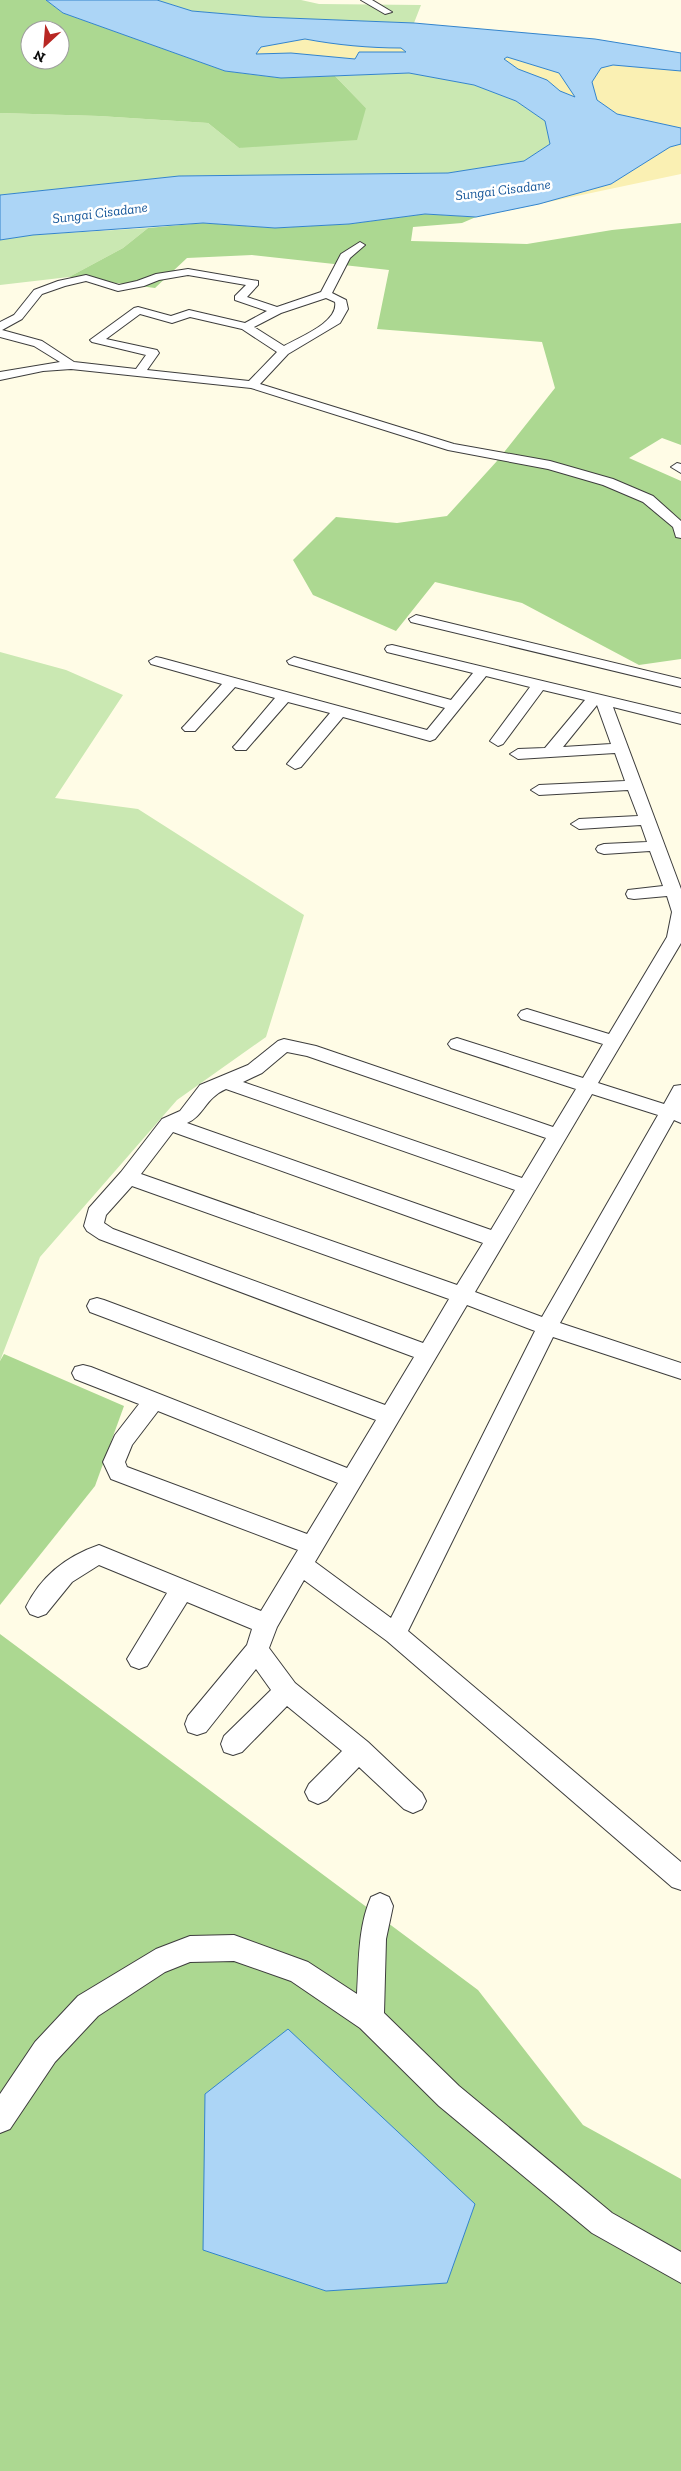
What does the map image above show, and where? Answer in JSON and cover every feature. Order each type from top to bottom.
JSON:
[{"type":"street","points":[[365,0],[388,12]]},
{"type":"street","points":[[326,294],[344,256],[360,245]]},
{"type":"street","points":[[0,327],[18,317],[38,292],[62,283],[86,278],[118,288],[140,284],[156,277],[188,272],[254,283],[239,298],[277,311]]},
{"type":"street","points":[[246,327],[277,311],[326,294],[340,300],[342,310],[336,322],[284,352],[252,385]]},
{"type":"street","points":[[138,373],[153,353],[96,340],[138,310],[172,320],[189,313],[246,327],[284,352]]},
{"type":"street","points":[[0,333],[31,340],[51,348],[71,365]]},
{"type":"street","points":[[2,376],[43,367],[71,365],[252,385],[452,447],[550,466],[608,482],[648,499],[678,526],[681,534]]},
{"type":"street","points":[[416,619],[681,683]]},
{"type":"street","points":[[392,649],[681,719]]},
{"type":"street","points":[[498,741],[572,657]]},
{"type":"street","points":[[156,661],[430,736],[483,671]]},
{"type":"street","points":[[294,661],[455,706]]},
{"type":"street","points":[[190,728],[232,681]]},
{"type":"street","points":[[241,747],[285,696]]},
{"type":"street","points":[[197,1724],[257,1650],[266,1624],[676,937],[681,912],[621,748],[599,699]]},
{"type":"street","points":[[551,751],[599,699]]},
{"type":"street","points":[[295,764],[340,711]]},
{"type":"street","points":[[518,754],[621,748]]},
{"type":"street","points":[[539,790],[633,785]]},
{"type":"street","points":[[579,824],[647,820]]},
{"type":"street","points":[[604,850],[656,846]]},
{"type":"street","points":[[634,894],[672,890]]},
{"type":"street","points":[[527,1015],[613,1041]]},
{"type":"street","points":[[457,1044],[675,1114]]},
{"type":"street","points":[[427,1354],[106,1234],[94,1226],[96,1212],[128,1176],[168,1124],[187,1116],[207,1090],[255,1069],[284,1045],[296,1046],[557,1135]]},
{"type":"street","points":[[225,1082],[527,1187]]},
{"type":"street","points":[[395,1634],[547,1327],[675,1114],[681,1091]]},
{"type":"street","points":[[168,1124],[495,1239]]},
{"type":"street","points":[[128,1176],[547,1327],[681,1371]]},
{"type":"street","points":[[97,1306],[390,1416]]},
{"type":"street","points":[[83,1373],[352,1479]]},
{"type":"street","points":[[154,1400],[123,1441],[114,1462],[119,1473],[307,1556],[395,1634],[681,1878]]},
{"type":"street","points":[[38,1607],[64,1573],[81,1561],[99,1555],[266,1624]]},
{"type":"street","points":[[139,1659],[182,1589]]},
{"type":"street","points":[[257,1650],[286,1691],[358,1750],[413,1801]]},
{"type":"street","points":[[233,1744],[286,1691]]},
{"type":"street","points":[[318,1792],[358,1750]]},
{"type":"street","points":[[370,2018],[373,1939],[380,1906]]},
{"type":"street","points":[[0,2119],[45,2052],[88,2006],[156,1962],[190,1949],[234,1948],[299,1972],[370,2018],[449,2096],[602,2223],[681,2268]]},
{"type":"green space","points":[[0,0],[46,0],[63,13],[225,71],[281,78],[335,76],[366,108],[357,140],[239,148],[208,123],[99,116],[0,113]]},
{"type":"green space","points":[[157,0],[301,0],[319,4],[421,5],[414,23],[262,17],[192,11]]},
{"type":"green space","points":[[409,73],[474,85],[516,101],[545,121],[550,144],[524,161],[448,173],[179,176],[0,195],[0,113],[99,116],[208,123],[239,148],[366,108],[335,76]]},
{"type":"green space","points":[[425,214],[476,217],[462,223],[413,227],[411,241],[527,244],[612,230],[681,223],[681,445],[662,438],[629,458],[681,481],[681,659],[639,665],[522,603],[435,582],[396,631],[313,595],[293,560],[336,517],[397,523],[447,516],[497,461],[555,388],[542,342],[377,329],[389,270],[252,255],[187,258],[155,288],[69,277],[123,248],[148,228],[203,223],[275,228],[349,224]]},
{"type":"green space","points":[[148,228],[123,248],[69,277],[0,285],[0,240],[33,235]]},
{"type":"green space","points":[[0,652],[66,670],[123,695],[55,798],[138,809],[304,915],[266,1037],[177,1100],[40,1257],[0,1361]]},
{"type":"green space","points":[[4,1354],[124,1406],[95,1486],[0,1605],[0,1361]]},
{"type":"green space","points":[[0,1634],[478,1990],[583,2125],[681,2179],[681,2471],[0,2471]]},
{"type":"sand","points":[[305,39],[353,46],[401,48],[406,52],[355,59],[291,53],[255,54],[261,47]]},
{"type":"sand","points":[[507,57],[559,73],[576,97],[560,91],[547,80],[518,69],[503,59]]},
{"type":"sand","points":[[613,65],[681,71],[681,128],[617,114],[597,100],[592,82],[601,68]]},
{"type":"sand","points":[[681,144],[681,174],[539,204],[611,184],[670,147]]},
{"type":"water","name":"Sungai Cisadane","points":[[46,0],[157,0],[192,11],[262,17],[414,23],[595,39],[681,53],[681,71],[613,65],[601,68],[592,82],[597,100],[617,114],[681,128],[681,144],[670,147],[611,184],[539,204],[476,217],[425,214],[349,224],[275,228],[203,223],[33,235],[0,240],[0,195],[179,176],[448,173],[524,161],[550,144],[545,121],[516,101],[474,85],[409,73],[281,78],[225,71],[63,13]],"holes":[[[305,39],[353,46],[401,48],[406,52],[359,52],[355,59],[291,53],[256,54],[261,47]],[[507,57],[559,73],[575,97],[560,91],[547,80],[518,69],[504,59]]]},
{"type":"water","points":[[288,2029],[475,2204],[447,2283],[326,2291],[203,2250],[205,2094]]}]
